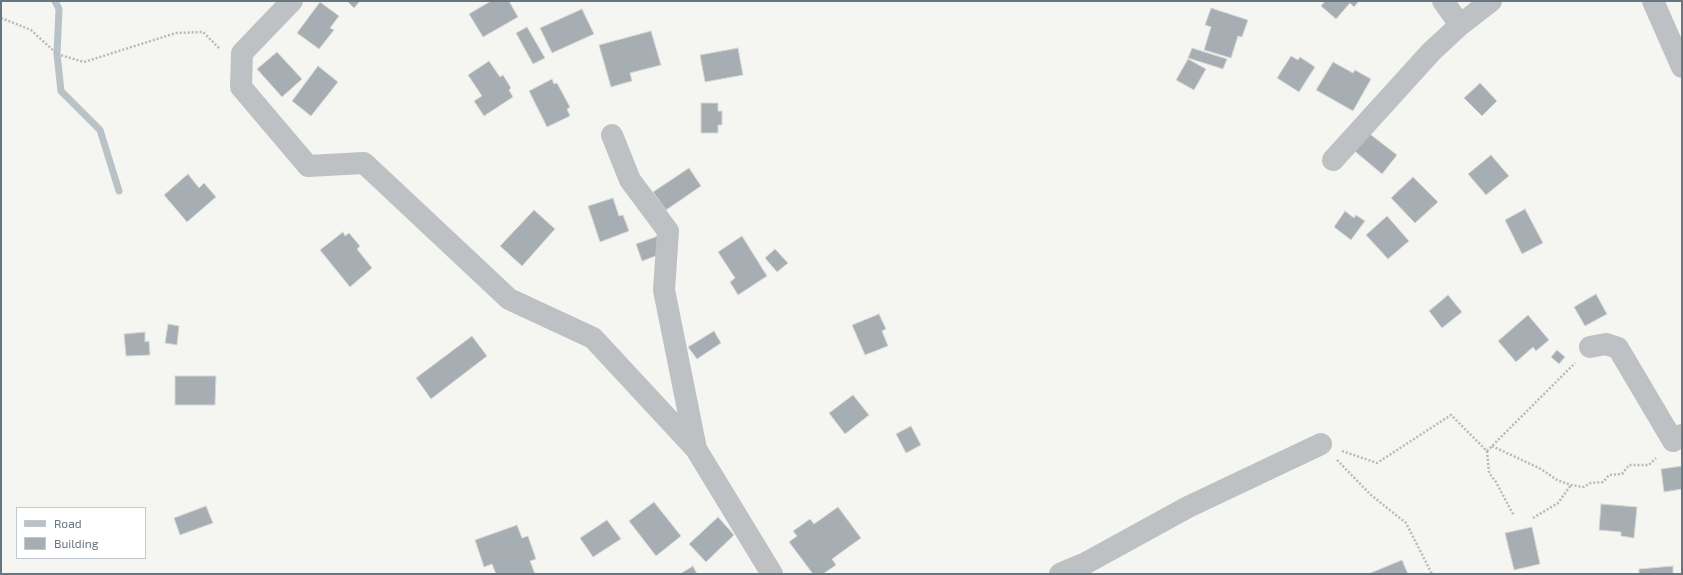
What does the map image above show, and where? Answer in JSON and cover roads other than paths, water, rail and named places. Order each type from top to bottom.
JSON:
[{"type":"street","points":[[292,1],[242,53],[242,87],[308,166],[364,163],[509,299],[593,338],[696,449],[772,574]]},
{"type":"street","points":[[1443,1],[1460,25]]},
{"type":"street","points":[[1333,160],[1431,52],[1460,25],[1491,1]]},
{"type":"street","points":[[1653,1],[1682,67]]},
{"type":"street","points":[[612,136],[630,180],[668,231],[664,290],[696,449]]},
{"type":"street","points":[[1590,347],[1606,344],[1618,348],[1677,438]]},
{"type":"street","points":[[1060,574],[1086,563],[1188,507],[1321,444]]},
{"type":"waterway","points":[[55,1],[59,9],[57,54],[61,91],[100,130],[119,191]]}]
